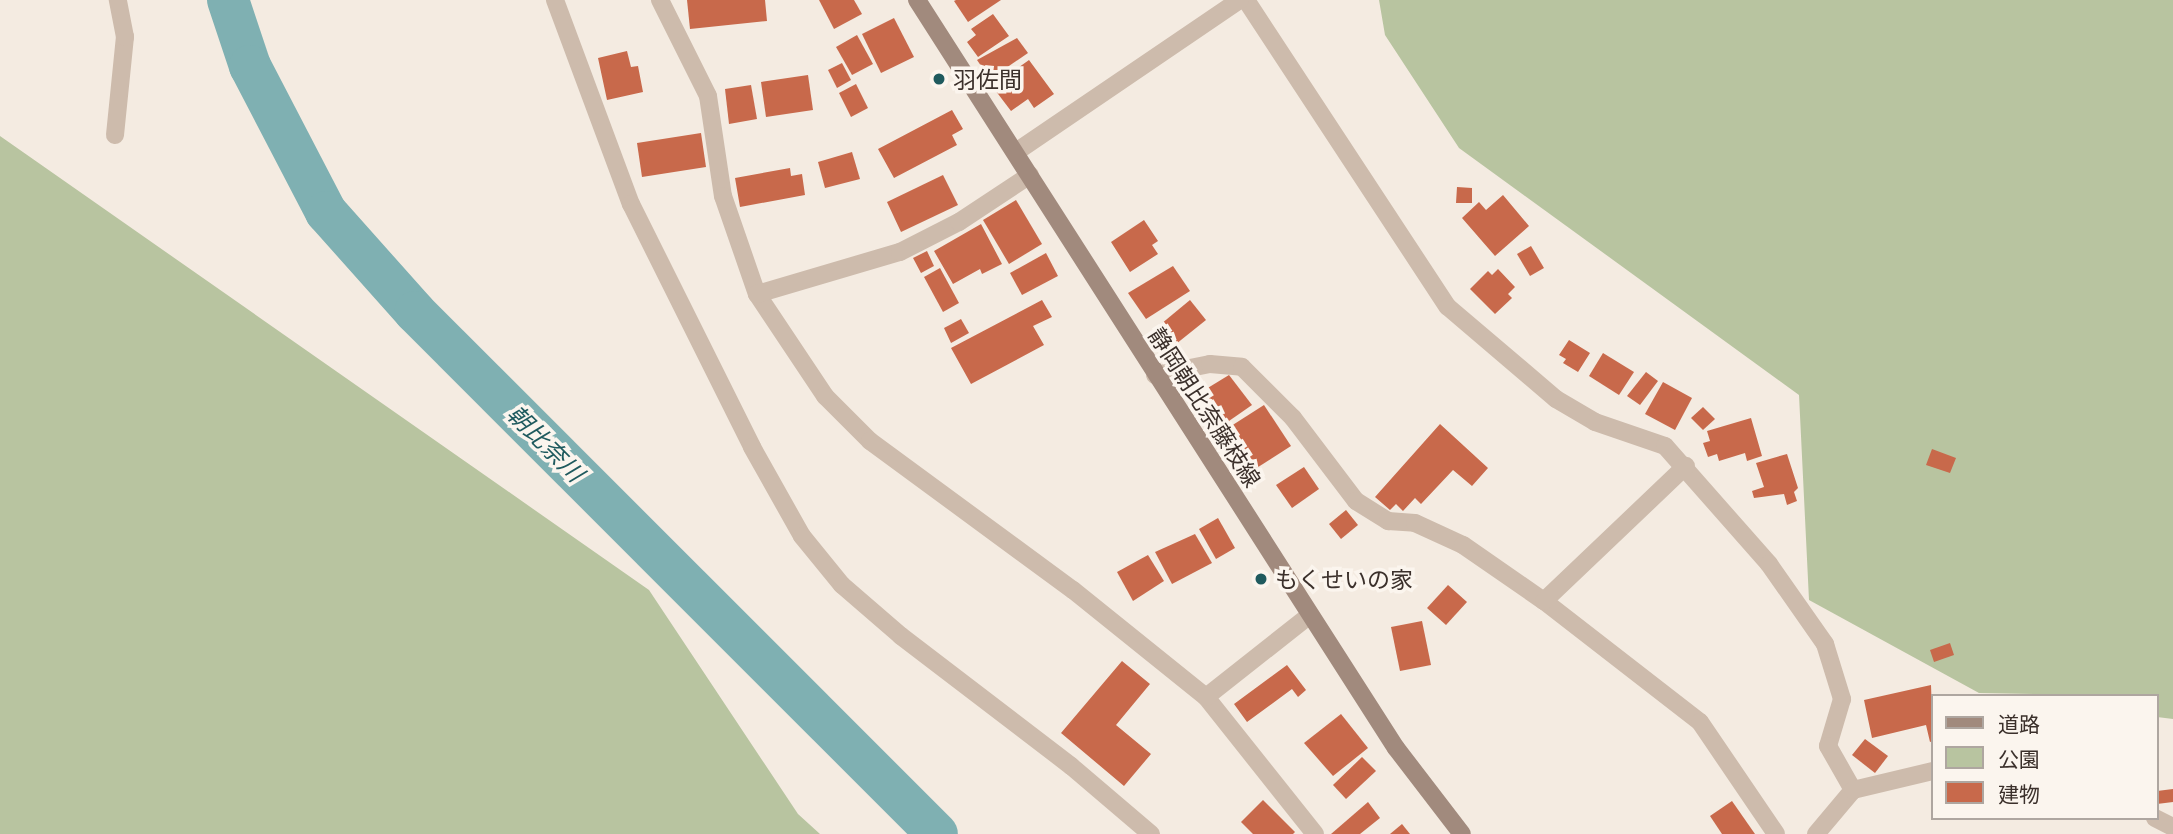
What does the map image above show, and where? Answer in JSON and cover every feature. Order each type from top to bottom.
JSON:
[{"type":"main road","name":"静岡朝比奈藤枝線","points":[[917,0],[1396,748],[1461,834]]},
{"type":"street","points":[[115,135],[125,37],[118,0]]},
{"type":"street","points":[[555,0],[631,204],[752,447],[802,536],[842,585],[901,636],[1071,766],[1151,834]]},
{"type":"street","points":[[660,0],[708,96],[723,196],[757,293],[825,396],[870,440],[1073,590],[1206,697],[1315,834]]},
{"type":"street","points":[[1016,152],[1240,0]]},
{"type":"street","points":[[1246,0],[1448,307],[1556,399],[1595,422],[1665,446],[1686,466],[1769,564],[1825,645],[1842,699],[1828,746],[1853,790]]},
{"type":"street","points":[[757,293],[900,252],[959,222],[1030,175]]},
{"type":"street","points":[[1155,374],[1210,364],[1242,367],[1293,418],[1356,501],[1388,521],[1415,523],[1463,545],[1545,601],[1700,722],[1776,834]]},
{"type":"street","points":[[1545,601],[1686,466]]},
{"type":"street","points":[[1206,697],[1310,615]]},
{"type":"street","points":[[1816,834],[1853,790],[1932,771]]},
{"type":"green space","points":[[1379,0],[2173,0],[2173,719],[2159,717],[2159,694],[1979,693],[1809,600],[1799,395],[1459,148],[1385,35]]},
{"type":"green space","points":[[0,136],[649,590],[798,814],[820,834],[0,834]]},
{"type":"building","points":[[687,0],[765,0],[767,21],[690,29]]},
{"type":"building","points":[[819,0],[854,0],[862,14],[834,29]]},
{"type":"building","points":[[956,0],[1001,0],[968,22],[954,1]]},
{"type":"building","points":[[993,14],[1009,36],[978,57],[967,42],[976,35],[971,29]]},
{"type":"building","points":[[894,18],[914,57],[881,73],[862,34]]},
{"type":"building","points":[[857,35],[873,64],[852,75],[836,47]]},
{"type":"building","points":[[1017,38],[1028,53],[990,79],[977,60]]},
{"type":"building","points":[[627,51],[631,67],[638,66],[643,92],[607,100],[598,58]]},
{"type":"building","points":[[1029,60],[1054,94],[1034,108],[1028,99],[1011,111],[992,86]]},
{"type":"building","points":[[842,63],[851,80],[837,88],[828,70]]},
{"type":"building","points":[[808,75],[813,110],[766,117],[761,82]]},
{"type":"building","points":[[856,84],[868,108],[851,117],[839,93]]},
{"type":"building","points":[[751,85],[757,119],[729,124],[725,89]]},
{"type":"building","points":[[952,110],[963,129],[952,135],[957,145],[894,178],[878,149]]},
{"type":"building","points":[[701,133],[706,167],[642,177],[637,143]]},
{"type":"building","points":[[852,152],[860,179],[825,188],[818,162]]},
{"type":"building","points":[[790,168],[791,176],[802,174],[805,195],[740,207],[735,178]]},
{"type":"building","points":[[943,175],[958,205],[901,232],[887,202]]},
{"type":"building","points":[[1457,187],[1472,188],[1472,203],[1456,203]]},
{"type":"building","points":[[1503,195],[1529,226],[1495,256],[1462,218],[1479,202],[1486,210]]},
{"type":"building","points":[[1016,200],[1042,244],[1009,264],[983,220]]},
{"type":"building","points":[[1144,220],[1158,241],[1152,245],[1158,254],[1130,272],[1111,242]]},
{"type":"building","points":[[981,224],[1002,264],[982,274],[980,269],[953,284],[934,251]]},
{"type":"building","points":[[1531,246],[1544,268],[1530,276],[1517,254]]},
{"type":"building","points":[[927,251],[934,266],[921,273],[913,258]]},
{"type":"building","points":[[1046,253],[1058,276],[1022,295],[1010,273]]},
{"type":"building","points":[[1173,266],[1190,291],[1146,319],[1128,293]]},
{"type":"building","points":[[940,268],[959,303],[943,312],[924,277]]},
{"type":"building","points":[[1498,269],[1515,287],[1508,294],[1512,298],[1495,314],[1470,289],[1488,271],[1492,275]]},
{"type":"building","points":[[1042,300],[1052,317],[1033,326],[1044,345],[971,384],[951,348]]},
{"type":"building","points":[[1190,300],[1206,320],[1176,344],[1161,324]]},
{"type":"building","points":[[961,319],[969,333],[951,343],[944,328]]},
{"type":"building","points":[[1569,340],[1590,353],[1578,372],[1563,363],[1566,359],[1559,355]]},
{"type":"building","points":[[1603,353],[1634,372],[1619,395],[1589,376]]},
{"type":"building","points":[[1646,372],[1658,381],[1640,405],[1627,396]]},
{"type":"building","points":[[1229,375],[1252,405],[1216,430],[1193,397]]},
{"type":"building","points":[[1663,382],[1692,398],[1675,430],[1645,414]]},
{"type":"building","points":[[1264,405],[1291,446],[1255,469],[1228,428]]},
{"type":"building","points":[[1703,407],[1715,419],[1703,430],[1691,418]]},
{"type":"building","points":[[1751,418],[1762,456],[1747,461],[1745,453],[1719,461],[1717,454],[1708,457],[1703,443],[1710,441],[1707,431]]},
{"type":"building","points":[[1440,424],[1488,468],[1472,486],[1453,470],[1421,504],[1415,498],[1403,511],[1396,504],[1390,510],[1375,497]]},
{"type":"building","points":[[1932,449],[1956,458],[1950,473],[1926,465]]},
{"type":"building","points":[[1787,454],[1798,488],[1794,492],[1797,501],[1787,505],[1784,494],[1754,498],[1752,491],[1764,487],[1756,463]]},
{"type":"building","points":[[1304,467],[1319,489],[1292,508],[1276,485]]},
{"type":"building","points":[[1346,510],[1358,525],[1341,539],[1329,524]]},
{"type":"building","points":[[1218,518],[1235,548],[1216,559],[1199,529]]},
{"type":"building","points":[[1195,534],[1212,563],[1172,584],[1155,552]]},
{"type":"building","points":[[1148,555],[1164,581],[1133,601],[1117,572]]},
{"type":"building","points":[[1448,585],[1467,602],[1446,625],[1427,608]]},
{"type":"building","points":[[1422,621],[1431,665],[1400,671],[1391,627]]},
{"type":"building","points":[[1950,643],[1954,655],[1934,662],[1930,650]]},
{"type":"building","points":[[1122,661],[1150,684],[1116,725],[1151,754],[1124,786],[1061,733]]},
{"type":"building","points":[[1287,665],[1306,690],[1298,697],[1292,689],[1247,722],[1234,704]]},
{"type":"building","points":[[1931,685],[1932,741],[1930,742],[1926,725],[1872,738],[1864,700]]},
{"type":"building","points":[[1341,714],[1368,748],[1333,776],[1304,743]]},
{"type":"building","points":[[1865,739],[1888,756],[1875,773],[1852,755]]},
{"type":"building","points":[[1362,757],[1376,771],[1346,799],[1333,785]]},
{"type":"building","points":[[2173,789],[2173,802],[2159,804],[2159,791]]},
{"type":"building","points":[[1263,800],[1295,832],[1293,834],[1253,834],[1241,822]]},
{"type":"building","points":[[1732,801],[1755,834],[1722,834],[1710,816]]},
{"type":"building","points":[[1368,802],[1380,818],[1360,834],[1331,834]]},
{"type":"building","points":[[1402,824],[1410,834],[1390,834]]},
{"type":"waterway","name":"朝比奈川","points":[[228,0],[250,66],[326,212],[415,312],[937,834]]},
{"type":"place","name":"羽佐間","points":[[939,79]]},
{"type":"place","name":"もくせいの家","points":[[1261,579]]}]
